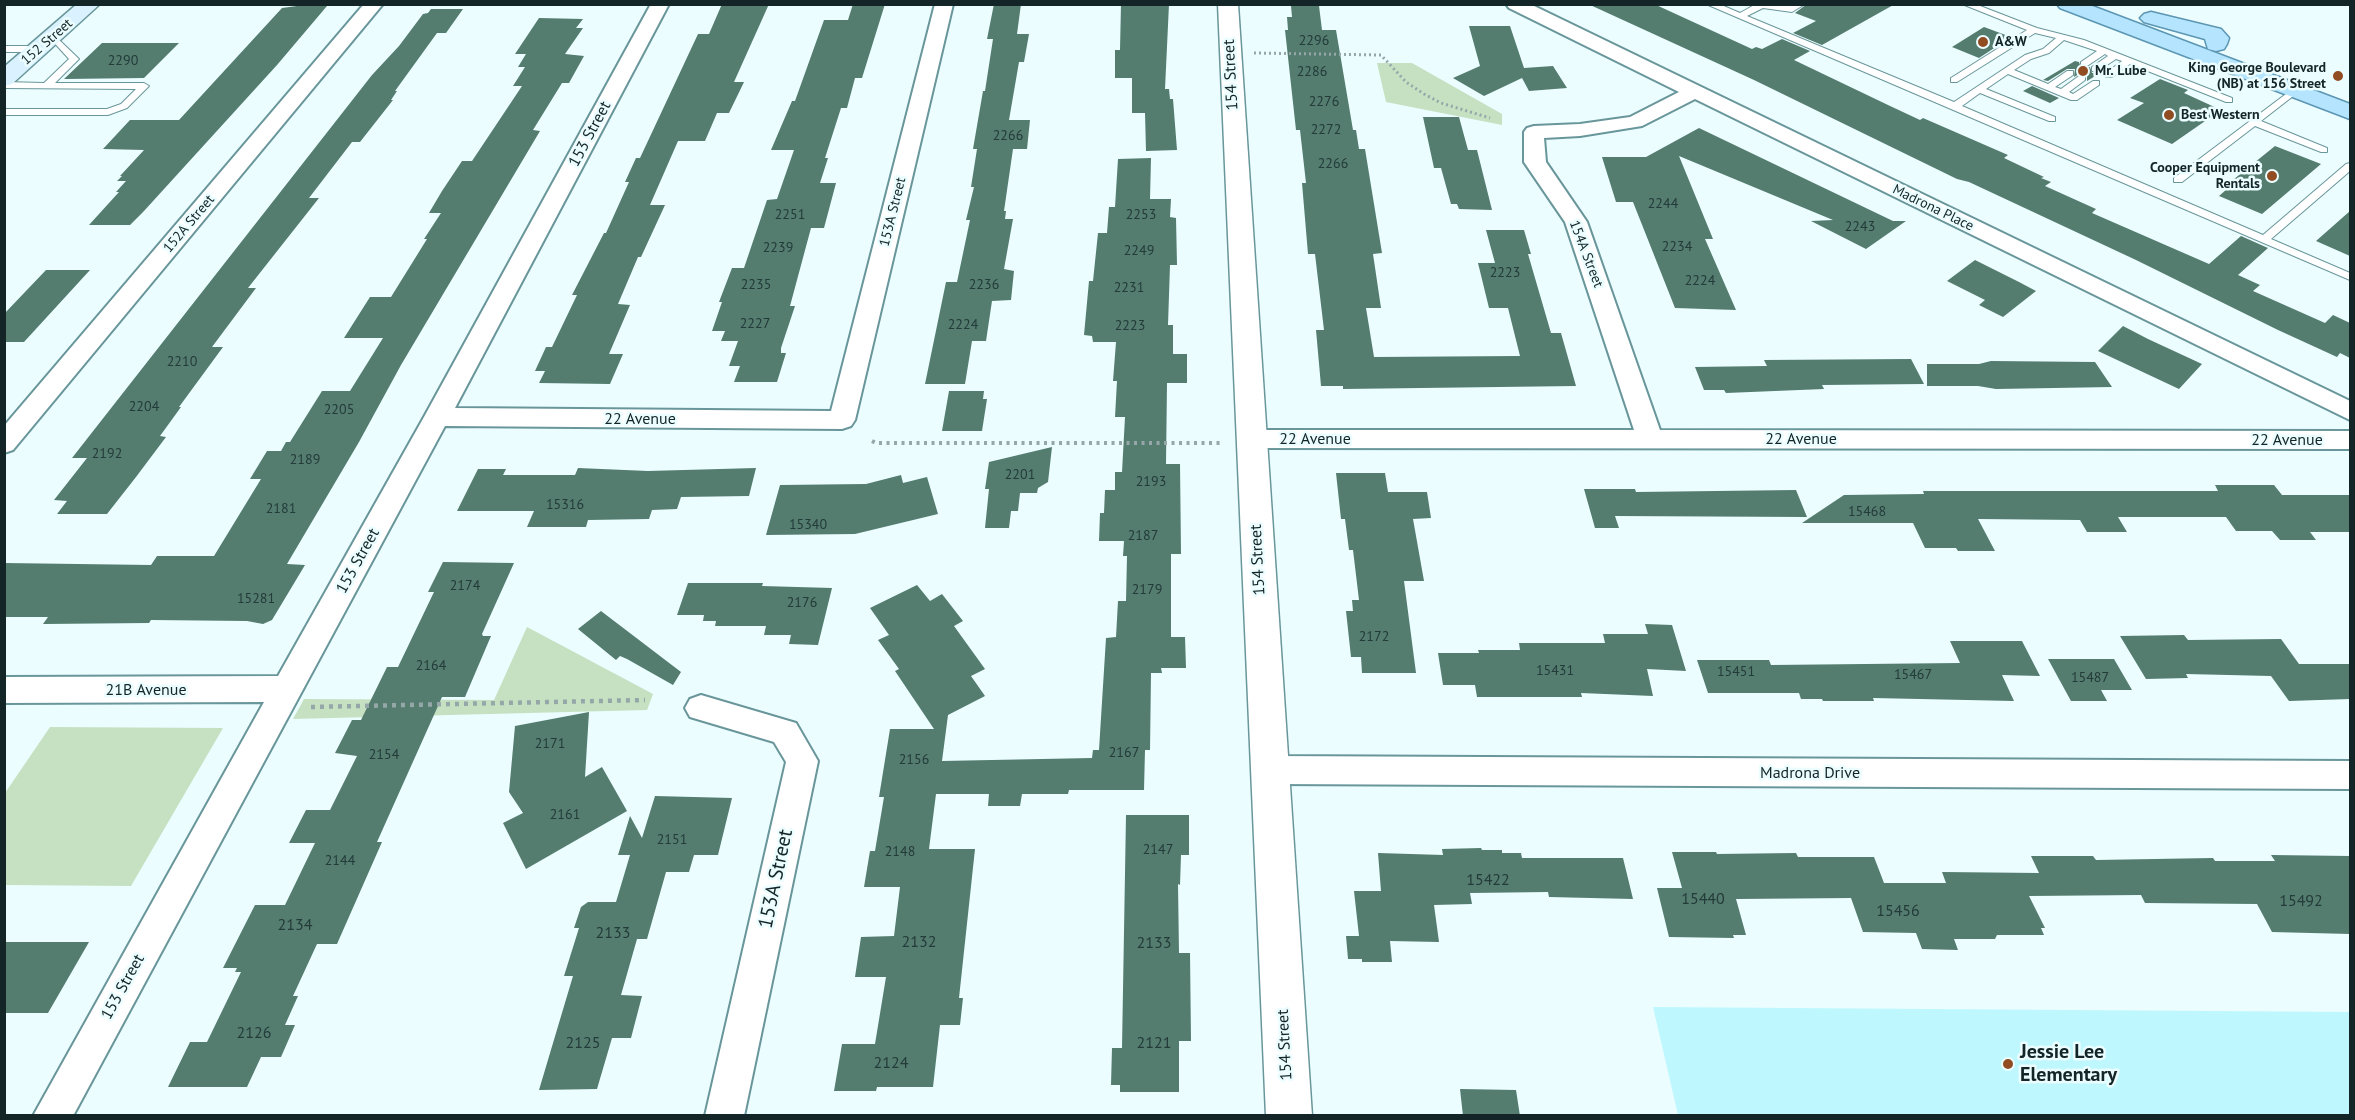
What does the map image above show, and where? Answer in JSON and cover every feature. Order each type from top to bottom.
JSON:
[{"type":"main road","name":"152 Street","points":[[4,80],[90,4]]},
{"type":"main road","points":[[2113,4],[2350,94]]},
{"type":"main road","points":[[2071,6],[2110,14],[2188,42],[2216,44]]},
{"type":"main road","points":[[2071,6],[2350,112]]},
{"type":"street","name":"152A Street","points":[[5,442],[374,4]]},
{"type":"street","name":"153 Street","points":[[52,1116],[295,698],[437,417],[660,4]]},
{"type":"street","name":"153A Street","points":[[842,420],[944,4]]},
{"type":"street","name":"154 Street","points":[[1228,4],[1240,441],[1270,770],[1289,1116]]},
{"type":"street","name":"Madrona Place","points":[[1515,4],[2350,411]]},
{"type":"street","name":"154A Street","points":[[1650,438],[1576,222],[1535,162],[1534,132],[1580,130],[1635,122],[1694,92]]},
{"type":"street","name":"22 Avenue","points":[[437,417],[842,420]]},
{"type":"street","name":"22 Avenue","points":[[1240,441],[1650,438],[2350,440]]},
{"type":"street","name":"21B Avenue","points":[[4,690],[295,698]]},
{"type":"street","name":"153A Street","points":[[701,708],[786,732],[802,762],[724,1116]]},
{"type":"street","name":"Madrona Drive","points":[[1270,770],[2350,775]]},
{"type":"lane","points":[[1710,4],[1955,106],[2350,277]]},
{"type":"lane","points":[[1739,17],[1762,4],[1792,9],[1801,4]]},
{"type":"lane","points":[[1966,4],[2034,30],[2129,60],[2229,100]]},
{"type":"lane","points":[[1954,81],[2034,30]]},
{"type":"lane","points":[[1955,106],[2028,57],[2046,51],[2062,38]]},
{"type":"lane","points":[[4,49],[46,43],[74,59],[46,86]]},
{"type":"lane","points":[[2084,64],[2104,51]]},
{"type":"lane","points":[[2095,69],[2115,55]]},
{"type":"lane","points":[[2109,75],[2129,60]]},
{"type":"lane","points":[[2008,71],[2074,98],[2096,84]]},
{"type":"lane","points":[[2048,88],[2070,73]]},
{"type":"lane","points":[[2062,93],[2082,78]]},
{"type":"lane","points":[[4,86],[144,86],[124,106],[108,112],[4,112]]},
{"type":"lane","points":[[1980,90],[2052,119]]},
{"type":"lane","points":[[2178,180],[2294,91]]},
{"type":"lane","points":[[2254,122],[2324,150]]},
{"type":"lane","points":[[2265,240],[2350,166]]},
{"type":"path","points":[[1250,53],[1381,55],[1407,82],[1424,94],[1441,103],[1490,118]]},
{"type":"path","points":[[872,441],[876,443],[1240,441]]},
{"type":"path","points":[[295,698],[482,705],[645,700]]},
{"type":"shaded area","name":"Jessie Lee Elementary","points":[[1653,1007],[2350,1012],[2350,1115],[1678,1115]]},
{"type":"green space","points":[[1377,63],[1412,63],[1502,114],[1502,125],[1386,102]]},
{"type":"green space","points":[[527,627],[653,694],[647,710],[293,719],[304,699],[494,700]]},
{"type":"green space","points":[[50,727],[223,728],[131,886],[5,885],[5,793]]},
{"type":"building","points":[[722,4],[769,4],[734,82],[744,82],[729,113],[717,113],[705,141],[678,141],[650,205],[665,205],[641,257],[638,257],[618,304],[630,305],[609,354],[623,354],[610,384],[539,383],[545,371],[535,371],[546,347],[552,347],[577,295],[572,295],[606,233],[629,182],[625,182],[636,158],[640,158],[698,34],[709,34]]},
{"type":"building","points":[[853,4],[885,4],[862,78],[855,78],[847,108],[841,108],[825,158],[828,158],[820,183],[836,183],[824,228],[811,228],[790,306],[795,306],[781,348],[781,353],[786,353],[777,382],[734,382],[740,366],[729,366],[738,341],[721,341],[725,331],[712,331],[722,302],[719,302],[732,268],[744,268],[767,200],[777,199],[794,150],[771,150],[792,101],[795,101],[824,20],[848,20]]},
{"type":"building","points":[[994,4],[1021,4],[1017,34],[1029,34],[1024,62],[1019,62],[1009,120],[1030,120],[1027,149],[1013,149],[1004,211],[1006,211],[1005,219],[1013,219],[1004,269],[1014,271],[1011,300],[992,301],[986,341],[972,341],[965,384],[925,384],[946,282],[957,282],[970,220],[966,220],[974,187],[971,187],[977,149],[973,149],[993,39],[987,39]]},
{"type":"building","points":[[1121,4],[1169,4],[1165,89],[1169,89],[1170,99],[1173,99],[1177,150],[1146,151],[1145,113],[1132,113],[1132,78],[1115,78],[1115,50],[1120,50]]},
{"type":"building","points":[[1588,4],[1654,4],[1752,49],[1756,47],[1762,49],[1782,39],[1810,51],[1794,60],[1920,120],[1923,118],[2008,155],[2004,158],[2051,182],[2045,186],[2096,209],[2092,213],[2209,264],[2241,236],[2268,248],[2238,275],[2260,285],[2253,291],[2325,323],[2333,315],[2350,323],[2350,358],[2340,353],[2337,357],[2278,330],[2136,260],[1969,182],[1957,179],[1754,80]]},
{"type":"building","points":[[1807,4],[1895,4],[1822,45],[1793,33],[1816,21],[1795,13]]},
{"type":"building","points":[[327,6],[277,65],[144,211],[130,225],[89,225],[119,192],[116,192],[126,181],[117,181],[144,150],[103,149],[130,120],[179,120],[282,8]]},
{"type":"building","points":[[1291,6],[1319,6],[1322,30],[1336,30],[1353,130],[1356,130],[1359,149],[1365,149],[1382,253],[1373,254],[1381,308],[1366,308],[1374,357],[1520,356],[1508,308],[1489,308],[1478,263],[1495,263],[1486,230],[1524,230],[1531,254],[1528,254],[1551,333],[1561,333],[1576,386],[1343,389],[1343,386],[1321,386],[1316,330],[1324,330],[1315,254],[1308,254],[1302,183],[1306,183],[1300,130],[1296,130],[1285,30],[1288,30],[1287,17],[1292,17]]},
{"type":"building","points":[[431,9],[463,9],[446,33],[437,33],[395,91],[397,91],[391,100],[393,100],[360,142],[352,142],[309,198],[319,198],[248,288],[256,288],[212,347],[223,347],[160,436],[166,437],[107,514],[57,514],[67,501],[54,500],[87,458],[72,458],[372,75],[399,46],[423,14],[428,13]]},
{"type":"building","points":[[539,18],[583,19],[576,28],[583,28],[565,54],[584,56],[569,83],[562,83],[533,130],[540,131],[401,365],[359,442],[287,564],[305,565],[272,620],[263,624],[247,621],[151,620],[149,623],[43,624],[48,617],[4,617],[4,563],[151,565],[157,556],[214,556],[261,479],[250,479],[267,451],[281,451],[286,442],[290,442],[322,391],[350,391],[383,338],[344,338],[370,297],[391,297],[441,213],[429,213],[442,191],[462,161],[472,161],[522,86],[513,86],[525,67],[518,67],[526,54],[515,54]]},
{"type":"building","points":[[1469,26],[1510,26],[1524,68],[1553,66],[1567,88],[1529,91],[1522,78],[1484,96],[1453,78],[1480,66]]},
{"type":"building","name":"A&W","points":[[1984,27],[2011,37],[1979,58],[1952,47]]},
{"type":"building","points":[[102,43],[179,43],[144,78],[64,79]]},
{"type":"building","points":[[2075,61],[2079,62],[2081,68],[2090,67],[2092,73],[2102,72],[2087,81],[2087,74],[2074,77],[2075,69],[2067,69],[2048,81],[2043,80]]},
{"type":"building","name":"Best Western","points":[[2160,79],[2188,90],[2184,93],[2221,110],[2172,144],[2117,120],[2144,103],[2130,98]]},
{"type":"building","points":[[2032,86],[2059,98],[2050,103],[2023,91]]},
{"type":"building","points":[[1423,117],[1459,117],[1468,150],[1477,150],[1492,210],[1459,209],[1457,204],[1451,204],[1441,168],[1434,168]]},
{"type":"building","points":[[1699,128],[1893,221],[1906,221],[1866,249],[1811,221],[1833,220],[1679,156],[1713,239],[1705,239],[1736,310],[1675,308],[1633,202],[1616,202],[1602,157],[1646,157]]},
{"type":"building","name":"Cooper Equipment Rentals","points":[[2275,146],[2321,164],[2262,214],[2219,196],[2227,189],[2223,188]]},
{"type":"building","points":[[1151,158],[1150,199],[1171,199],[1170,217],[1176,218],[1177,265],[1170,265],[1168,325],[1173,325],[1173,354],[1187,354],[1187,383],[1167,383],[1166,464],[1180,464],[1181,554],[1171,554],[1171,637],[1185,637],[1186,668],[1161,668],[1162,673],[1151,673],[1150,750],[1145,750],[1144,790],[1069,790],[1068,794],[1022,794],[1020,806],[988,806],[989,794],[936,794],[929,849],[975,849],[959,998],[963,998],[960,1025],[940,1025],[933,1087],[877,1087],[876,1091],[834,1091],[842,1044],[875,1044],[886,977],[855,977],[861,937],[894,936],[900,887],[864,887],[870,851],[875,851],[884,797],[879,797],[890,729],[934,729],[895,671],[899,669],[878,640],[889,635],[870,608],[917,585],[930,601],[942,594],[963,621],[954,626],[985,669],[971,676],[985,696],[948,715],[942,761],[1092,758],[1093,750],[1099,750],[1106,638],[1116,637],[1118,601],[1126,601],[1127,556],[1123,556],[1124,541],[1099,541],[1100,513],[1104,513],[1105,490],[1115,490],[1115,472],[1122,472],[1125,417],[1115,417],[1117,381],[1113,381],[1116,342],[1093,342],[1092,336],[1084,335],[1089,281],[1093,281],[1098,233],[1107,233],[1109,207],[1115,207],[1118,159]]},
{"type":"building","points":[[2350,211],[2350,256],[2316,241]]},
{"type":"building","points":[[1975,260],[2036,291],[2003,317],[1979,305],[1985,300],[1947,281]]},
{"type":"building","points":[[46,270],[90,270],[24,342],[4,342],[4,314]]},
{"type":"building","points":[[2123,326],[2202,364],[2179,389],[2098,351]]},
{"type":"building","points":[[1911,359],[1924,384],[1822,385],[1824,389],[1726,393],[1724,390],[1704,390],[1695,367],[1767,366],[1764,360]]},
{"type":"building","points":[[1991,361],[2095,362],[2112,387],[1996,389],[1978,386],[1927,386],[1927,364],[1979,364]]},
{"type":"building","points":[[949,391],[984,391],[983,399],[987,399],[982,431],[942,431]]},
{"type":"building","points":[[1052,447],[1048,482],[1038,488],[1037,493],[1020,493],[1018,511],[1011,511],[1009,528],[985,528],[989,489],[985,489],[989,462]]},
{"type":"building","points":[[578,468],[648,471],[756,468],[749,496],[681,497],[677,509],[652,510],[649,519],[588,520],[586,527],[527,527],[534,511],[457,511],[478,469],[506,469],[503,475],[575,475]]},
{"type":"building","points":[[1336,473],[1385,473],[1388,492],[1427,492],[1431,518],[1413,519],[1424,581],[1404,581],[1416,673],[1362,673],[1361,657],[1351,657],[1346,611],[1353,611],[1352,600],[1359,600],[1353,550],[1349,550],[1345,519],[1341,519]]},
{"type":"building","points":[[901,475],[903,483],[927,477],[938,514],[855,534],[766,535],[780,485],[866,484]]},
{"type":"building","points":[[2215,485],[2274,485],[2282,495],[2350,495],[2350,532],[2310,532],[2316,540],[2280,540],[2272,531],[2236,531],[2226,517],[2118,517],[2127,532],[2087,532],[2080,520],[1978,519],[1995,551],[1958,551],[1956,548],[1925,548],[1913,523],[1802,523],[1844,495],[1924,494],[1923,491],[2218,491]]},
{"type":"building","points":[[1584,489],[1635,489],[1636,492],[1796,490],[1807,517],[1615,516],[1619,528],[1595,528]]},
{"type":"building","points":[[443,562],[514,563],[482,634],[491,636],[465,697],[442,697],[377,842],[382,842],[337,944],[317,944],[293,996],[298,996],[285,1025],[295,1025],[281,1057],[261,1057],[247,1087],[168,1087],[190,1042],[207,1042],[241,972],[235,972],[237,968],[223,968],[255,905],[285,905],[315,843],[289,843],[306,810],[330,810],[357,756],[335,753],[352,720],[361,720],[387,667],[398,667],[434,592],[428,592]]},
{"type":"building","points":[[688,583],[763,583],[762,586],[832,588],[818,645],[789,644],[791,635],[764,635],[766,626],[715,626],[716,621],[703,621],[704,615],[677,615]]},
{"type":"building","points":[[601,611],[681,672],[673,685],[627,659],[620,656],[616,660],[578,629]]},
{"type":"building","points":[[1645,624],[1672,625],[1686,671],[1647,669],[1653,696],[1581,693],[1582,697],[1477,697],[1475,685],[1443,685],[1438,653],[1520,650],[1519,643],[1605,643],[1603,634],[1648,634]]},
{"type":"building","points":[[2184,635],[2188,640],[2281,639],[2299,664],[2350,664],[2350,699],[2289,701],[2271,676],[2186,674],[2188,678],[2146,679],[2120,636]]},
{"type":"building","points":[[1950,641],[2022,641],[2040,676],[2002,675],[2014,701],[1873,698],[1874,701],[1823,701],[1822,699],[1801,699],[1799,693],[1708,693],[1697,660],[1769,660],[1771,665],[1960,663]]},
{"type":"building","points":[[2048,659],[2114,659],[2132,690],[2101,690],[2107,701],[2071,701]]},
{"type":"building","points":[[589,712],[585,777],[602,767],[627,811],[526,869],[503,823],[523,813],[509,792],[515,726]]},
{"type":"building","points":[[655,796],[732,798],[718,855],[694,855],[689,872],[666,872],[647,939],[637,939],[621,995],[642,996],[631,1038],[612,1038],[597,1089],[539,1090],[573,976],[564,976],[579,928],[574,928],[581,907],[588,902],[616,902],[630,855],[618,855],[630,816],[642,838]]},
{"type":"building","points":[[1126,815],[1189,815],[1189,855],[1181,855],[1180,885],[1178,884],[1179,953],[1190,953],[1191,1041],[1179,1041],[1179,1092],[1120,1092],[1120,1085],[1111,1085],[1112,1048],[1122,1048]]},
{"type":"building","points":[[1481,848],[1482,850],[1502,850],[1502,853],[1521,853],[1522,858],[1623,858],[1633,899],[1549,897],[1548,892],[1470,893],[1472,904],[1434,905],[1439,942],[1390,941],[1392,962],[1362,962],[1362,959],[1348,959],[1346,936],[1359,936],[1354,891],[1381,891],[1378,853],[1443,855],[1442,849]]},
{"type":"building","points":[[1672,852],[1796,853],[1798,857],[1874,857],[1884,883],[1946,883],[1942,872],[2039,873],[2031,856],[2093,856],[2096,860],[2213,858],[2215,861],[2275,861],[2271,855],[2350,856],[2350,934],[2272,932],[2257,904],[2145,903],[2141,895],[2029,896],[2045,928],[2041,928],[2044,935],[1997,935],[1995,939],[1954,939],[1958,950],[1922,949],[1916,933],[1863,932],[1851,898],[1736,899],[1746,935],[1733,935],[1734,938],[1669,937],[1657,888],[1682,888]]},
{"type":"building","points":[[4,942],[89,942],[48,1013],[4,1013]]},
{"type":"building","points":[[1460,1089],[1516,1090],[1520,1116],[1463,1116]]},
{"type":"place","name":"A&W","points":[[1983,42]]},
{"type":"place","name":"Mr. Lube","points":[[2083,71]]},
{"type":"place","name":"King George Boulevard (NB) at 156 Street","points":[[2338,76]]},
{"type":"place","name":"Best Western","points":[[2169,115]]},
{"type":"place","name":"Cooper Equipment Rentals","points":[[2272,176]]},
{"type":"place","name":"Jessie Lee Elementary","points":[[2008,1064]]}]
